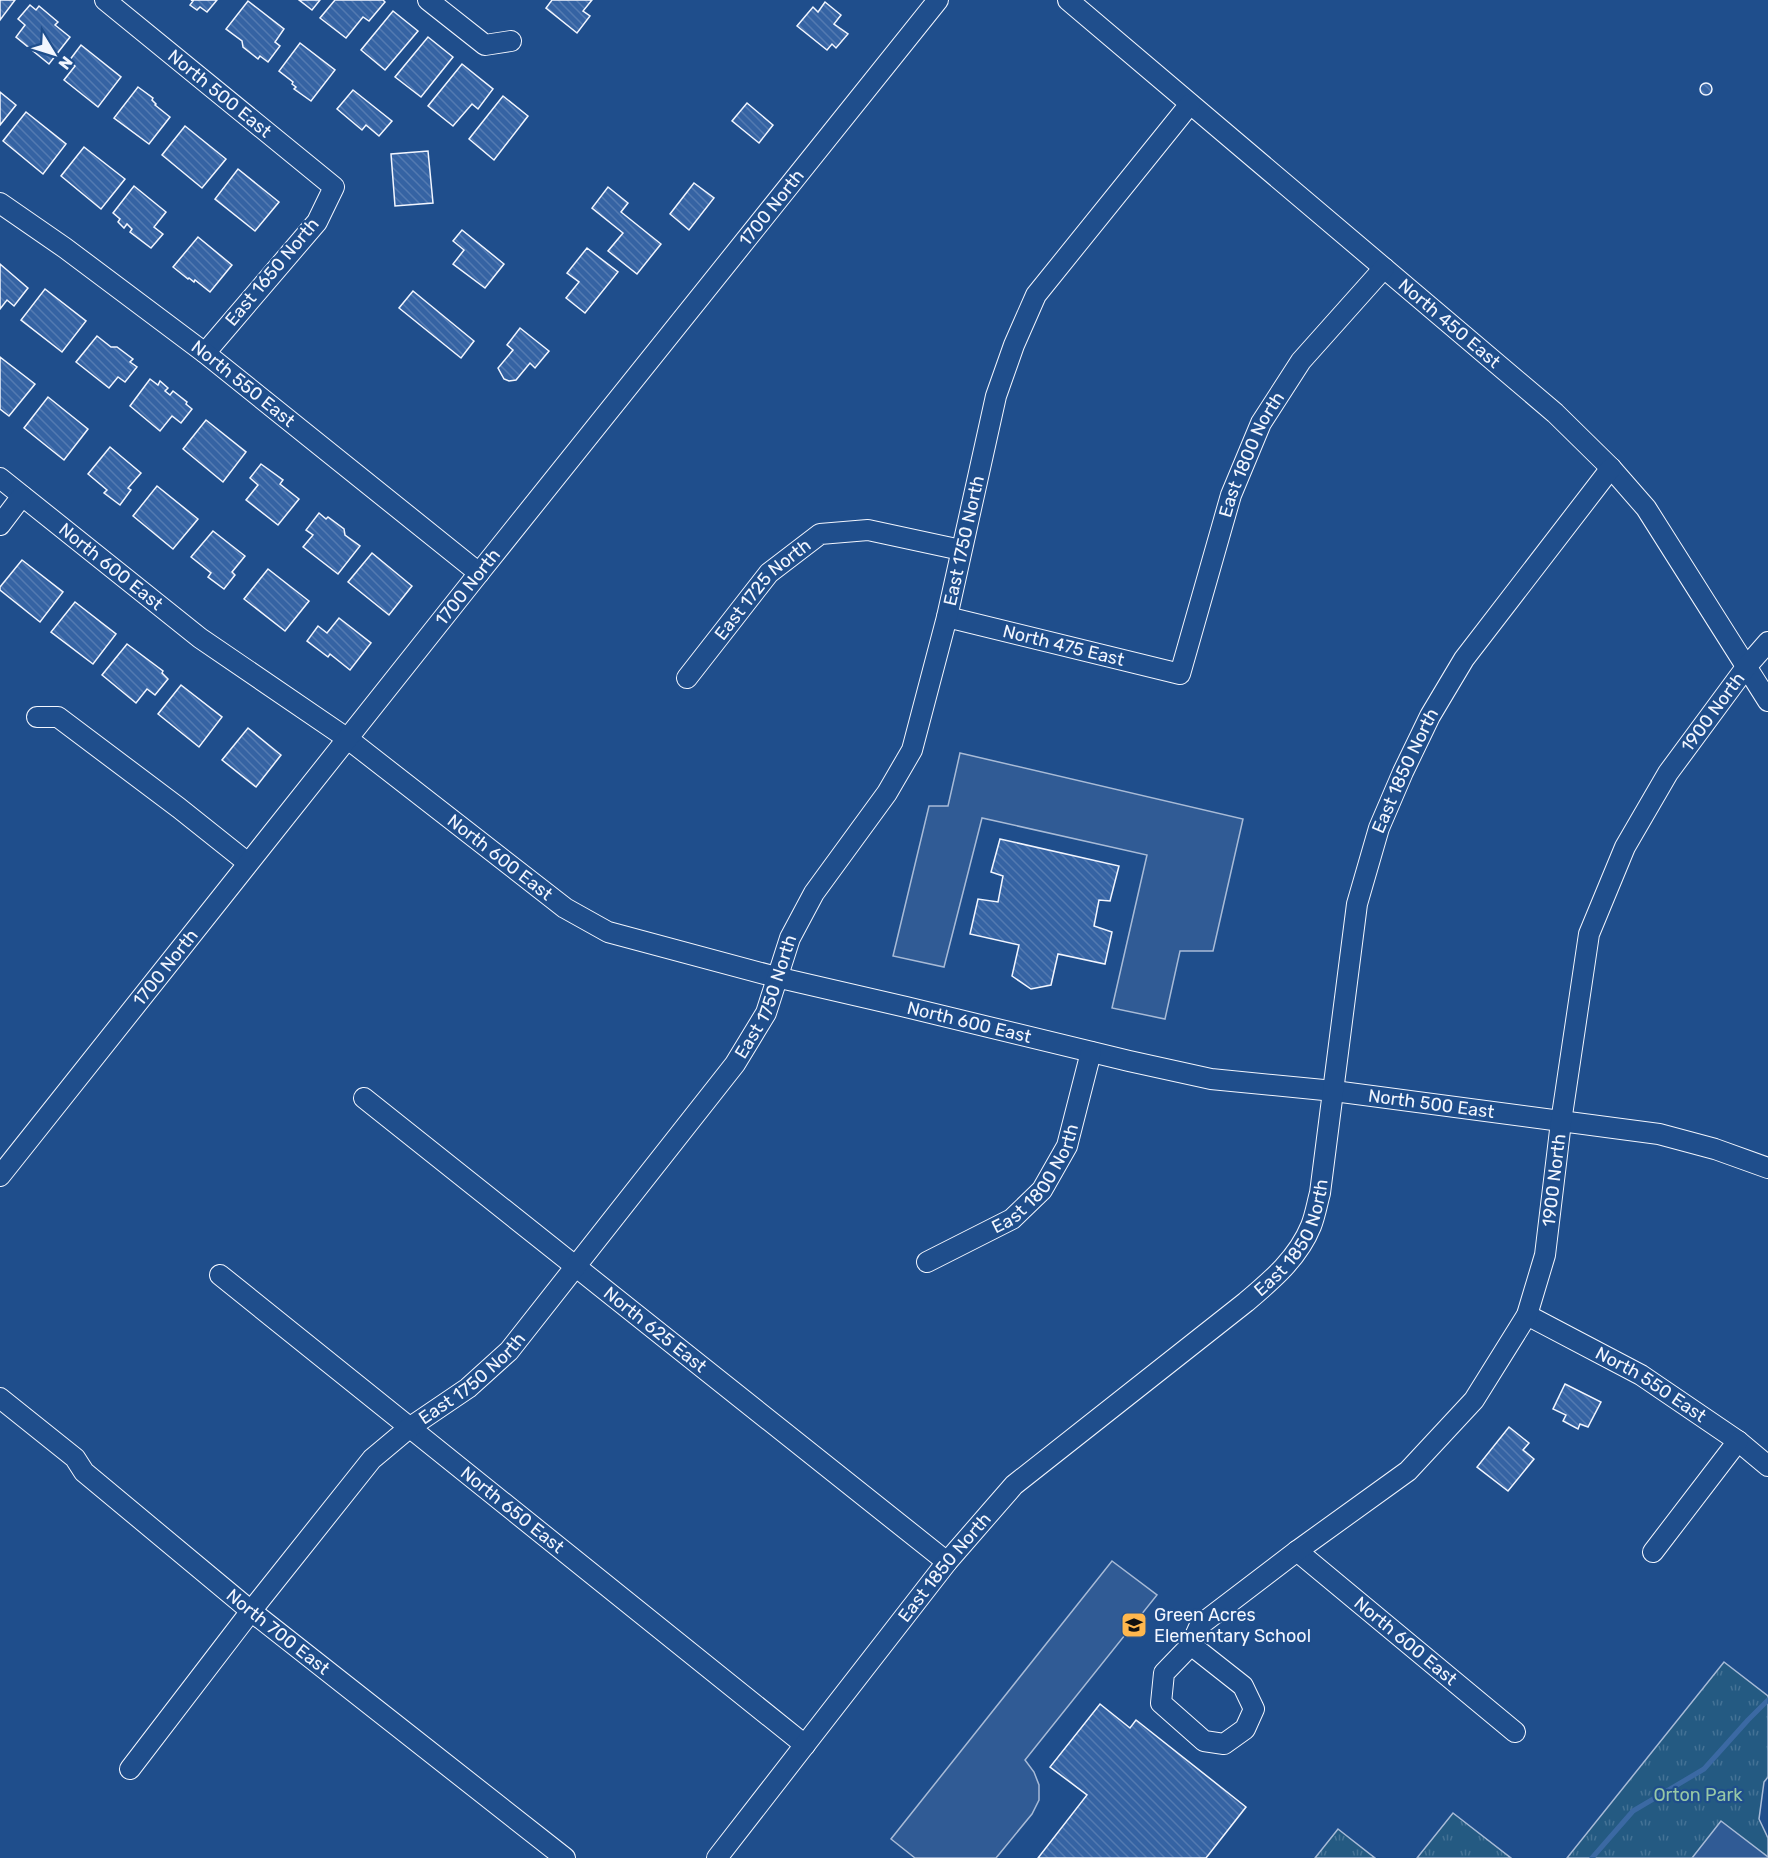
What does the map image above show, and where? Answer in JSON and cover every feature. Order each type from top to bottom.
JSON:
[{"type":"street","name":"North 500 East","points":[[105,0],[334,187]]},
{"type":"street","points":[[428,0],[484,45],[512,41]]},
{"type":"street","name":"1700 North","points":[[0,1176],[938,0]]},
{"type":"street","name":"North 450 East","points":[[1068,0],[1555,413],[1611,468],[1646,508],[1768,701]]},
{"type":"street","name":"East 1750 North","points":[[130,1769],[251,1611],[372,1459],[409,1428],[468,1388],[509,1351],[735,1064],[766,1013],[790,938],[814,892],[887,793],[912,750],[946,617],[996,396],[1014,345],[1036,294],[1190,104]]},
{"type":"street","name":"East 1650 North","points":[[205,353],[317,222],[334,187]]},
{"type":"street","name":"North 550 East","points":[[0,203],[65,248],[205,353],[479,573]]},
{"type":"street","name":"East 1800 North","points":[[1180,674],[1231,495],[1261,423],[1301,361],[1384,268]]},
{"type":"street","name":"East 1850 North","points":[[717,1858],[947,1562],[1014,1485],[1246,1302],[1294,1257],[1311,1226],[1320,1193],[1357,904],[1379,828],[1430,716],[1464,659],[1611,468]]},
{"type":"street","name":"North 600 East","points":[[0,478],[200,638],[348,739],[565,908],[608,932],[776,977],[1091,1052]]},
{"type":"street","points":[[0,525],[22,496]]},
{"type":"street","name":"East 1725 North","points":[[687,678],[769,573],[820,534],[868,530],[961,550]]},
{"type":"street","name":"North 475 East","points":[[946,617],[1180,674]]},
{"type":"street","name":"1900 North","points":[[1191,1645],[1200,1625],[1408,1472],[1473,1400],[1527,1315],[1545,1255],[1561,1122],[1589,934],[1625,847],[1663,782],[1747,666],[1768,642]]},
{"type":"street","points":[[38,717],[58,717],[248,863]]},
{"type":"street","name":"North 500 East","points":[[1091,1052],[1211,1079],[1334,1091],[1659,1134],[1715,1149],[1768,1168]]},
{"type":"street","name":"East 1800 North","points":[[927,1262],[1012,1219],[1042,1190],[1067,1146],[1091,1052]]},
{"type":"street","name":"North 625 East","points":[[364,1098],[947,1562]]},
{"type":"street","name":"North 650 East","points":[[220,1275],[805,1745]]},
{"type":"street","name":"North 550 East","points":[[1527,1315],[1641,1375],[1738,1442],[1768,1466]]},
{"type":"street","name":"North 700 East","points":[[0,1398],[75,1458],[84,1472],[251,1611],[565,1858]]},
{"type":"street","points":[[1653,1552],[1738,1442]]},
{"type":"street","name":"North 600 East","points":[[1298,1551],[1515,1732]]},
{"type":"street","points":[[1191,1645],[1243,1686],[1254,1709],[1245,1729],[1224,1744],[1204,1741],[1161,1703],[1164,1673],[1191,1645]]},
{"type":"green space","name":"Orton Park","points":[[1724,1662],[1768,1696],[1768,1777],[1764,1782],[1759,1819],[1768,1838],[1768,1858],[1567,1858]]},
{"type":"green space","points":[[1453,1813],[1511,1858],[1417,1858]]},
{"type":"green space","points":[[1338,1829],[1375,1858],[1315,1858]]},
{"type":"shaded area","points":[[960,753],[1243,819],[1213,951],[1180,951],[1165,1019],[1112,1008],[1147,855],[982,818],[944,967],[893,956],[929,806],[948,806]]},
{"type":"shaded area","points":[[1112,1561],[1157,1595],[1025,1760],[1034,1772],[1039,1785],[1039,1800],[1032,1814],[996,1858],[915,1858],[891,1839]]},
{"type":"shaded area","points":[[1721,1821],[1768,1857],[1768,1858],[1692,1858]]},
{"type":"building","points":[[0,0],[15,0],[0,20]]},
{"type":"building","points":[[191,0],[217,0],[207,12],[200,7],[197,10],[190,5],[193,1]]},
{"type":"building","points":[[299,0],[320,0],[312,10]]},
{"type":"building","points":[[335,0],[383,0],[385,2],[369,21],[363,17],[346,38],[320,18]]},
{"type":"building","points":[[552,0],[592,0],[583,11],[590,16],[577,33],[546,8]]},
{"type":"building","points":[[248,1],[284,29],[275,42],[280,46],[268,62],[260,56],[258,59],[243,47],[242,41],[226,29]]},
{"type":"building","points":[[825,2],[841,15],[834,24],[848,34],[836,48],[832,44],[827,50],[797,26],[813,7],[818,12]]},
{"type":"building","points":[[30,5],[36,10],[39,6],[58,22],[55,25],[70,37],[49,64],[16,37],[25,25],[18,19]]},
{"type":"building","points":[[393,11],[418,31],[385,70],[361,50]]},
{"type":"building","points":[[428,37],[453,57],[421,97],[395,77]]},
{"type":"building","points":[[300,43],[335,70],[311,101],[294,89],[296,87],[292,84],[293,82],[279,71]]},
{"type":"building","points":[[81,45],[121,77],[98,107],[64,80],[75,66],[69,61]]},
{"type":"building","points":[[462,64],[493,89],[478,109],[472,104],[453,126],[428,106]]},
{"type":"building","points":[[1708,83],[1712,89],[1708,95],[1704,95],[1700,87]]},
{"type":"building","points":[[138,87],[153,98],[155,105],[170,117],[149,144],[114,118]]},
{"type":"building","points":[[353,90],[392,121],[379,136],[366,125],[362,130],[337,109]]},
{"type":"building","points":[[0,92],[16,105],[0,125]]},
{"type":"building","points":[[503,96],[528,116],[494,160],[469,139]]},
{"type":"building","points":[[747,103],[773,125],[759,143],[732,121]]},
{"type":"building","points":[[26,112],[66,144],[43,174],[3,141]]},
{"type":"building","points":[[185,126],[226,159],[202,188],[162,155]]},
{"type":"building","points":[[84,147],[125,179],[101,209],[61,176]]},
{"type":"building","points":[[428,151],[433,203],[395,206],[391,154]]},
{"type":"building","points":[[238,169],[279,202],[255,231],[215,199]]},
{"type":"building","points":[[694,183],[714,198],[689,230],[670,214]]},
{"type":"building","points":[[134,186],[166,212],[154,227],[163,234],[151,248],[130,232],[132,229],[127,224],[124,228],[118,222],[120,219],[113,213]]},
{"type":"building","points":[[608,187],[628,203],[621,212],[661,244],[637,274],[608,251],[623,233],[592,208]]},
{"type":"building","points":[[462,230],[504,264],[485,288],[453,264],[464,250],[453,241]]},
{"type":"building","points":[[198,237],[232,265],[210,292],[173,267]]},
{"type":"building","points":[[587,248],[618,272],[585,313],[566,298],[579,282],[567,273]]},
{"type":"building","points":[[0,264],[28,288],[14,306],[7,300],[0,309]]},
{"type":"building","points":[[45,289],[86,321],[62,352],[21,320]]},
{"type":"building","points":[[413,291],[474,341],[461,358],[399,308]]},
{"type":"building","points":[[520,328],[549,351],[535,368],[530,363],[516,380],[509,381],[504,379],[498,368],[513,350],[507,345]]},
{"type":"building","points":[[97,336],[133,359],[130,362],[137,367],[125,382],[118,377],[109,388],[76,362]]},
{"type":"building","points":[[0,357],[35,384],[9,416],[0,409]]},
{"type":"building","points":[[150,379],[158,385],[160,381],[168,388],[165,391],[170,395],[173,391],[192,409],[181,423],[172,416],[160,431],[130,406]]},
{"type":"building","points":[[48,397],[88,429],[64,460],[24,428]]},
{"type":"building","points":[[206,420],[246,452],[223,482],[183,449]]},
{"type":"building","points":[[110,447],[141,473],[128,488],[131,490],[120,505],[104,493],[107,490],[88,474]]},
{"type":"building","points":[[261,464],[283,480],[280,484],[299,499],[278,525],[246,500],[258,485],[250,478]]},
{"type":"building","points":[[157,486],[198,519],[173,549],[133,516]]},
{"type":"building","points":[[319,513],[344,529],[345,535],[360,546],[338,574],[303,547],[313,535],[306,530]]},
{"type":"building","points":[[213,531],[245,556],[232,572],[235,575],[224,589],[208,577],[211,573],[191,557]]},
{"type":"building","points":[[372,553],[412,586],[389,615],[348,582]]},
{"type":"building","points":[[22,560],[63,592],[40,622],[0,590]]},
{"type":"building","points":[[268,569],[309,601],[285,631],[244,599]]},
{"type":"building","points":[[75,602],[116,634],[93,664],[51,632]]},
{"type":"building","points":[[339,618],[371,643],[350,670],[330,654],[328,657],[307,641],[318,626],[327,633]]},
{"type":"building","points":[[127,644],[163,671],[162,673],[168,679],[155,695],[147,689],[136,703],[102,675]]},
{"type":"building","points":[[181,685],[222,717],[199,747],[158,714]]},
{"type":"building","points":[[248,728],[281,755],[256,787],[222,760]]},
{"type":"building","points":[[1000,839],[1119,866],[1110,901],[1099,900],[1094,926],[1112,932],[1105,964],[1058,954],[1051,985],[1031,989],[1012,976],[1019,945],[970,934],[978,899],[998,902],[1003,876],[991,872]]},
{"type":"building","points":[[1565,1384],[1601,1402],[1588,1427],[1580,1424],[1578,1429],[1563,1421],[1566,1415],[1553,1409]]},
{"type":"building","points":[[1509,1427],[1529,1443],[1523,1450],[1534,1459],[1508,1491],[1477,1467]]},
{"type":"building","points":[[1100,1704],[1130,1728],[1136,1720],[1246,1807],[1206,1858],[1038,1858],[1087,1795],[1050,1767]]},
{"type":"waterway","points":[[1592,1858],[1633,1811],[1704,1769],[1768,1700]]},
{"type":"place","name":"Green Acres Elementary School","points":[[1134,1625]]}]
